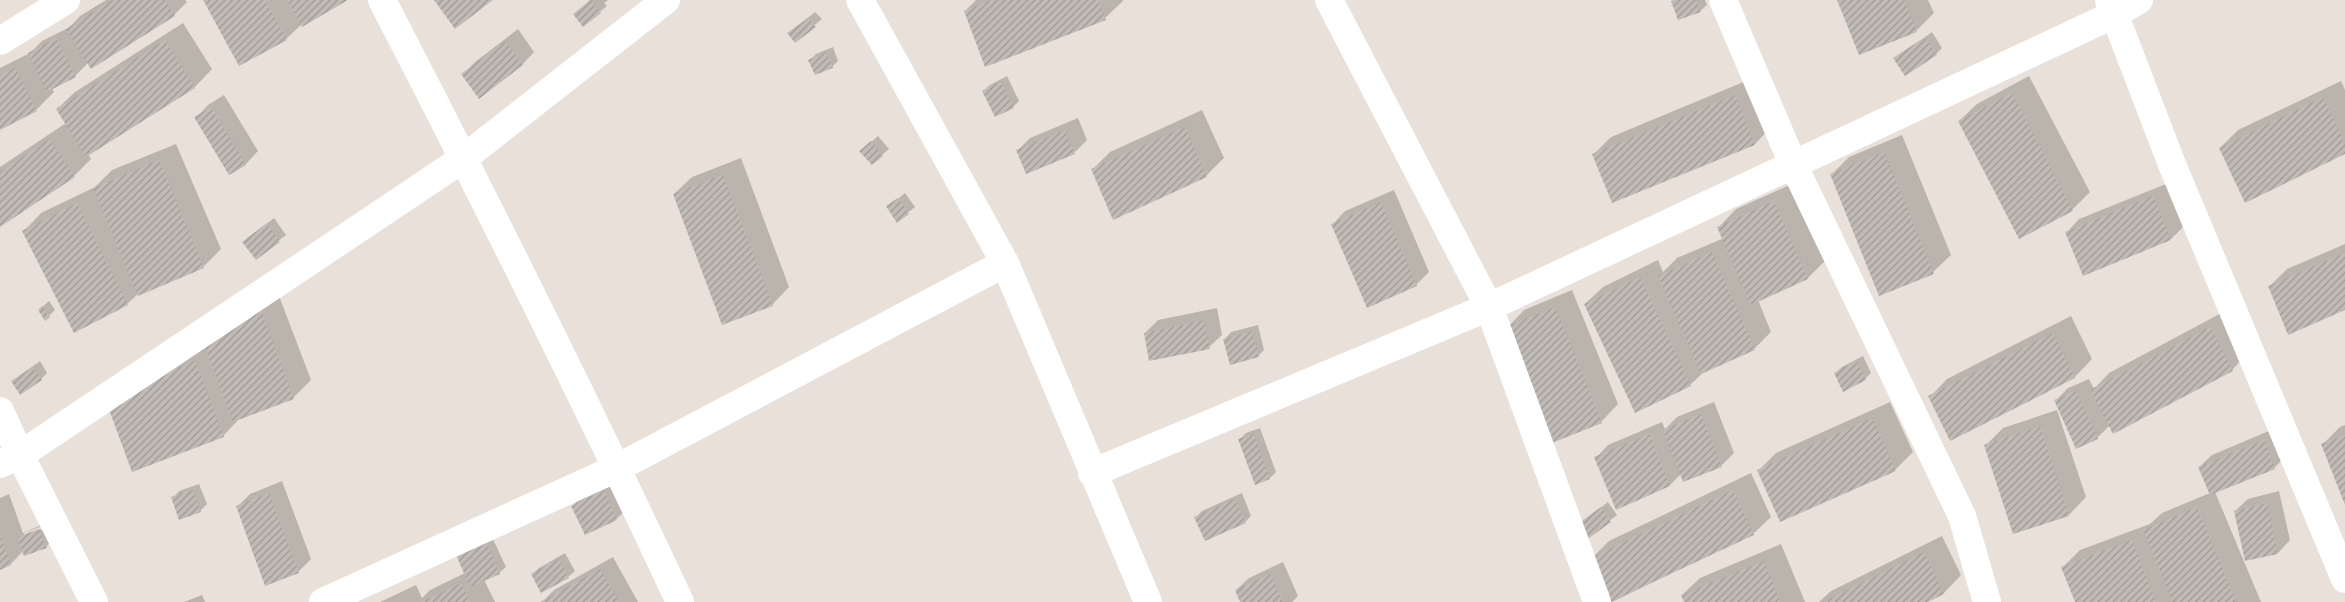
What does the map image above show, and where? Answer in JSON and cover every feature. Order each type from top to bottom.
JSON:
[{"type":"street","points":[[0,41],[66,0]]},
{"type":"street","points":[[382,0],[464,158],[617,468],[680,602]]},
{"type":"street","points":[[10,460],[464,158],[666,0]]},
{"type":"street","points":[[860,0],[1005,263],[1148,602]]},
{"type":"street","points":[[1329,0],[1488,307],[1597,602]]},
{"type":"street","points":[[1723,0],[1793,164],[1962,516],[1987,602]]},
{"type":"street","points":[[1092,473],[1488,307],[1793,164],[2112,7],[2139,0]]},
{"type":"street","points":[[2112,7],[2171,162],[2345,579]]},
{"type":"street","points":[[323,602],[617,468],[1005,263]]},
{"type":"street","points":[[0,411],[10,460],[94,602]]},
{"type":"building","points":[[112,0],[165,0],[175,16],[91,69],[66,29]]},
{"type":"building","points":[[203,0],[265,0],[287,40],[239,66]]},
{"type":"building","points":[[287,0],[348,0],[302,27]]},
{"type":"building","points":[[434,0],[493,0],[455,29]]},
{"type":"building","points":[[591,0],[601,13],[583,27],[573,14]]},
{"type":"building","points":[[991,0],[1098,0],[1106,20],[985,67],[964,11]]},
{"type":"building","points":[[1696,0],[1701,12],[1678,20],[1671,1]]},
{"type":"building","points":[[1837,0],[1904,0],[1917,32],[1859,55]]},
{"type":"building","points":[[808,18],[816,27],[795,43],[787,33]]},
{"type":"building","points":[[1925,37],[1937,55],[1905,76],[1893,58]]},
{"type":"building","points":[[56,38],[76,77],[47,92],[28,53]]},
{"type":"building","points":[[165,40],[195,88],[86,157],[56,109]]},
{"type":"building","points":[[505,41],[523,65],[479,99],[461,74]]},
{"type":"building","points":[[826,52],[833,68],[815,75],[808,60]]},
{"type":"building","points":[[15,68],[37,111],[0,130],[0,75]]},
{"type":"building","points":[[1000,81],[1014,108],[995,117],[982,91]]},
{"type":"building","points":[[2012,93],[2073,211],[2019,239],[1958,121]]},
{"type":"building","points":[[1735,95],[1755,145],[1612,203],[1592,154]]},
{"type":"building","points":[[2323,97],[2345,144],[2345,154],[2245,203],[2219,148]]},
{"type":"building","points":[[211,107],[246,165],[229,175],[194,117]]},
{"type":"building","points":[[1185,127],[1207,177],[1113,220],[1091,169]]},
{"type":"building","points":[[1065,130],[1075,154],[1026,174],[1016,150]]},
{"type":"building","points":[[49,139],[75,177],[0,227],[0,172]]},
{"type":"building","points":[[871,141],[883,156],[872,165],[859,151]]},
{"type":"building","points":[[1884,152],[1934,274],[1879,296],[1830,174]]},
{"type":"building","points":[[159,160],[204,268],[138,296],[93,188]]},
{"type":"building","points":[[723,175],[773,306],[722,325],[673,194]]},
{"type":"building","points":[[2153,196],[2171,240],[2083,276],[2065,232]]},
{"type":"building","points":[[898,198],[909,214],[897,223],[886,206]]},
{"type":"building","points":[[1774,201],[1808,279],[1751,305],[1717,227]]},
{"type":"building","points":[[1381,202],[1417,286],[1367,308],[1331,224]]},
{"type":"building","points":[[77,203],[128,305],[74,333],[22,231]]},
{"type":"building","points":[[267,223],[280,242],[256,260],[242,242]]},
{"type":"building","points":[[1712,252],[1755,350],[1701,374],[1658,276]]},
{"type":"building","points":[[2345,253],[2345,310],[2288,335],[2268,286]]},
{"type":"building","points":[[1640,277],[1691,386],[1635,413],[1584,304]]},
{"type":"building","points":[[259,305],[294,399],[233,422],[200,333]]},
{"type":"building","points":[[42,306],[50,317],[45,321],[38,310]]},
{"type":"building","points":[[1555,307],[1602,423],[1552,443],[1505,327]]},
{"type":"building","points":[[1204,320],[1210,349],[1149,361],[1144,333]]},
{"type":"building","points":[[2210,327],[2233,371],[2113,434],[2090,390]]},
{"type":"building","points":[[1252,331],[1259,357],[1230,365],[1223,339]]},
{"type":"building","points":[[2053,333],[2075,378],[1950,441],[1928,396]]},
{"type":"building","points":[[195,361],[224,437],[132,472],[104,396]]},
{"type":"building","points":[[1856,361],[1866,380],[1843,392],[1834,373]]},
{"type":"building","points":[[33,367],[42,380],[20,395],[11,381]]},
{"type":"building","points":[[2076,391],[2098,439],[2076,449],[2054,400]]},
{"type":"building","points":[[1701,414],[1722,467],[1683,482],[1663,430]]},
{"type":"building","points":[[1872,418],[1896,471],[1780,522],[1757,470]]},
{"type":"building","points":[[2040,426],[2069,516],[2013,534],[1984,445]]},
{"type":"building","points":[[1254,434],[1270,479],[1255,485],[1238,439]]},
{"type":"building","points":[[1649,434],[1670,486],[1616,510],[1594,457]]},
{"type":"building","points":[[2345,435],[2345,505],[2321,444]]},
{"type":"building","points":[[2264,440],[2275,469],[2210,495],[2198,467]]},
{"type":"building","points":[[192,489],[201,512],[179,520],[171,497]]},
{"type":"building","points":[[604,490],[617,520],[585,535],[571,506]]},
{"type":"building","points":[[1733,490],[1754,535],[1610,602],[1590,558]]},
{"type":"building","points":[[269,493],[299,573],[265,586],[236,506]]},
{"type":"building","points":[[1235,499],[1246,523],[1205,541],[1194,517]]},
{"type":"building","points":[[2267,503],[2278,554],[2245,561],[2234,511]]},
{"type":"building","points":[[1601,507],[1611,522],[1585,541],[1575,526]]},
{"type":"building","points":[[2197,507],[2236,602],[2173,602],[2143,530]]},
{"type":"building","points":[[39,529],[47,548],[24,556],[17,537]]},
{"type":"building","points":[[0,535],[11,565],[0,570]]},
{"type":"building","points":[[2132,540],[2156,602],[2075,602],[2061,567]]},
{"type":"building","points":[[486,542],[500,574],[470,587],[456,555]]},
{"type":"building","points":[[1924,552],[1944,594],[1928,602],[1824,602]]},
{"type":"building","points":[[558,559],[569,578],[541,593],[531,574]]},
{"type":"building","points":[[1764,561],[1780,602],[1684,602],[1681,595]]},
{"type":"building","points":[[600,569],[619,602],[540,602]]},
{"type":"building","points":[[1270,574],[1283,602],[1240,602],[1235,590]]},
{"type":"building","points":[[461,583],[470,602],[421,602]]}]
